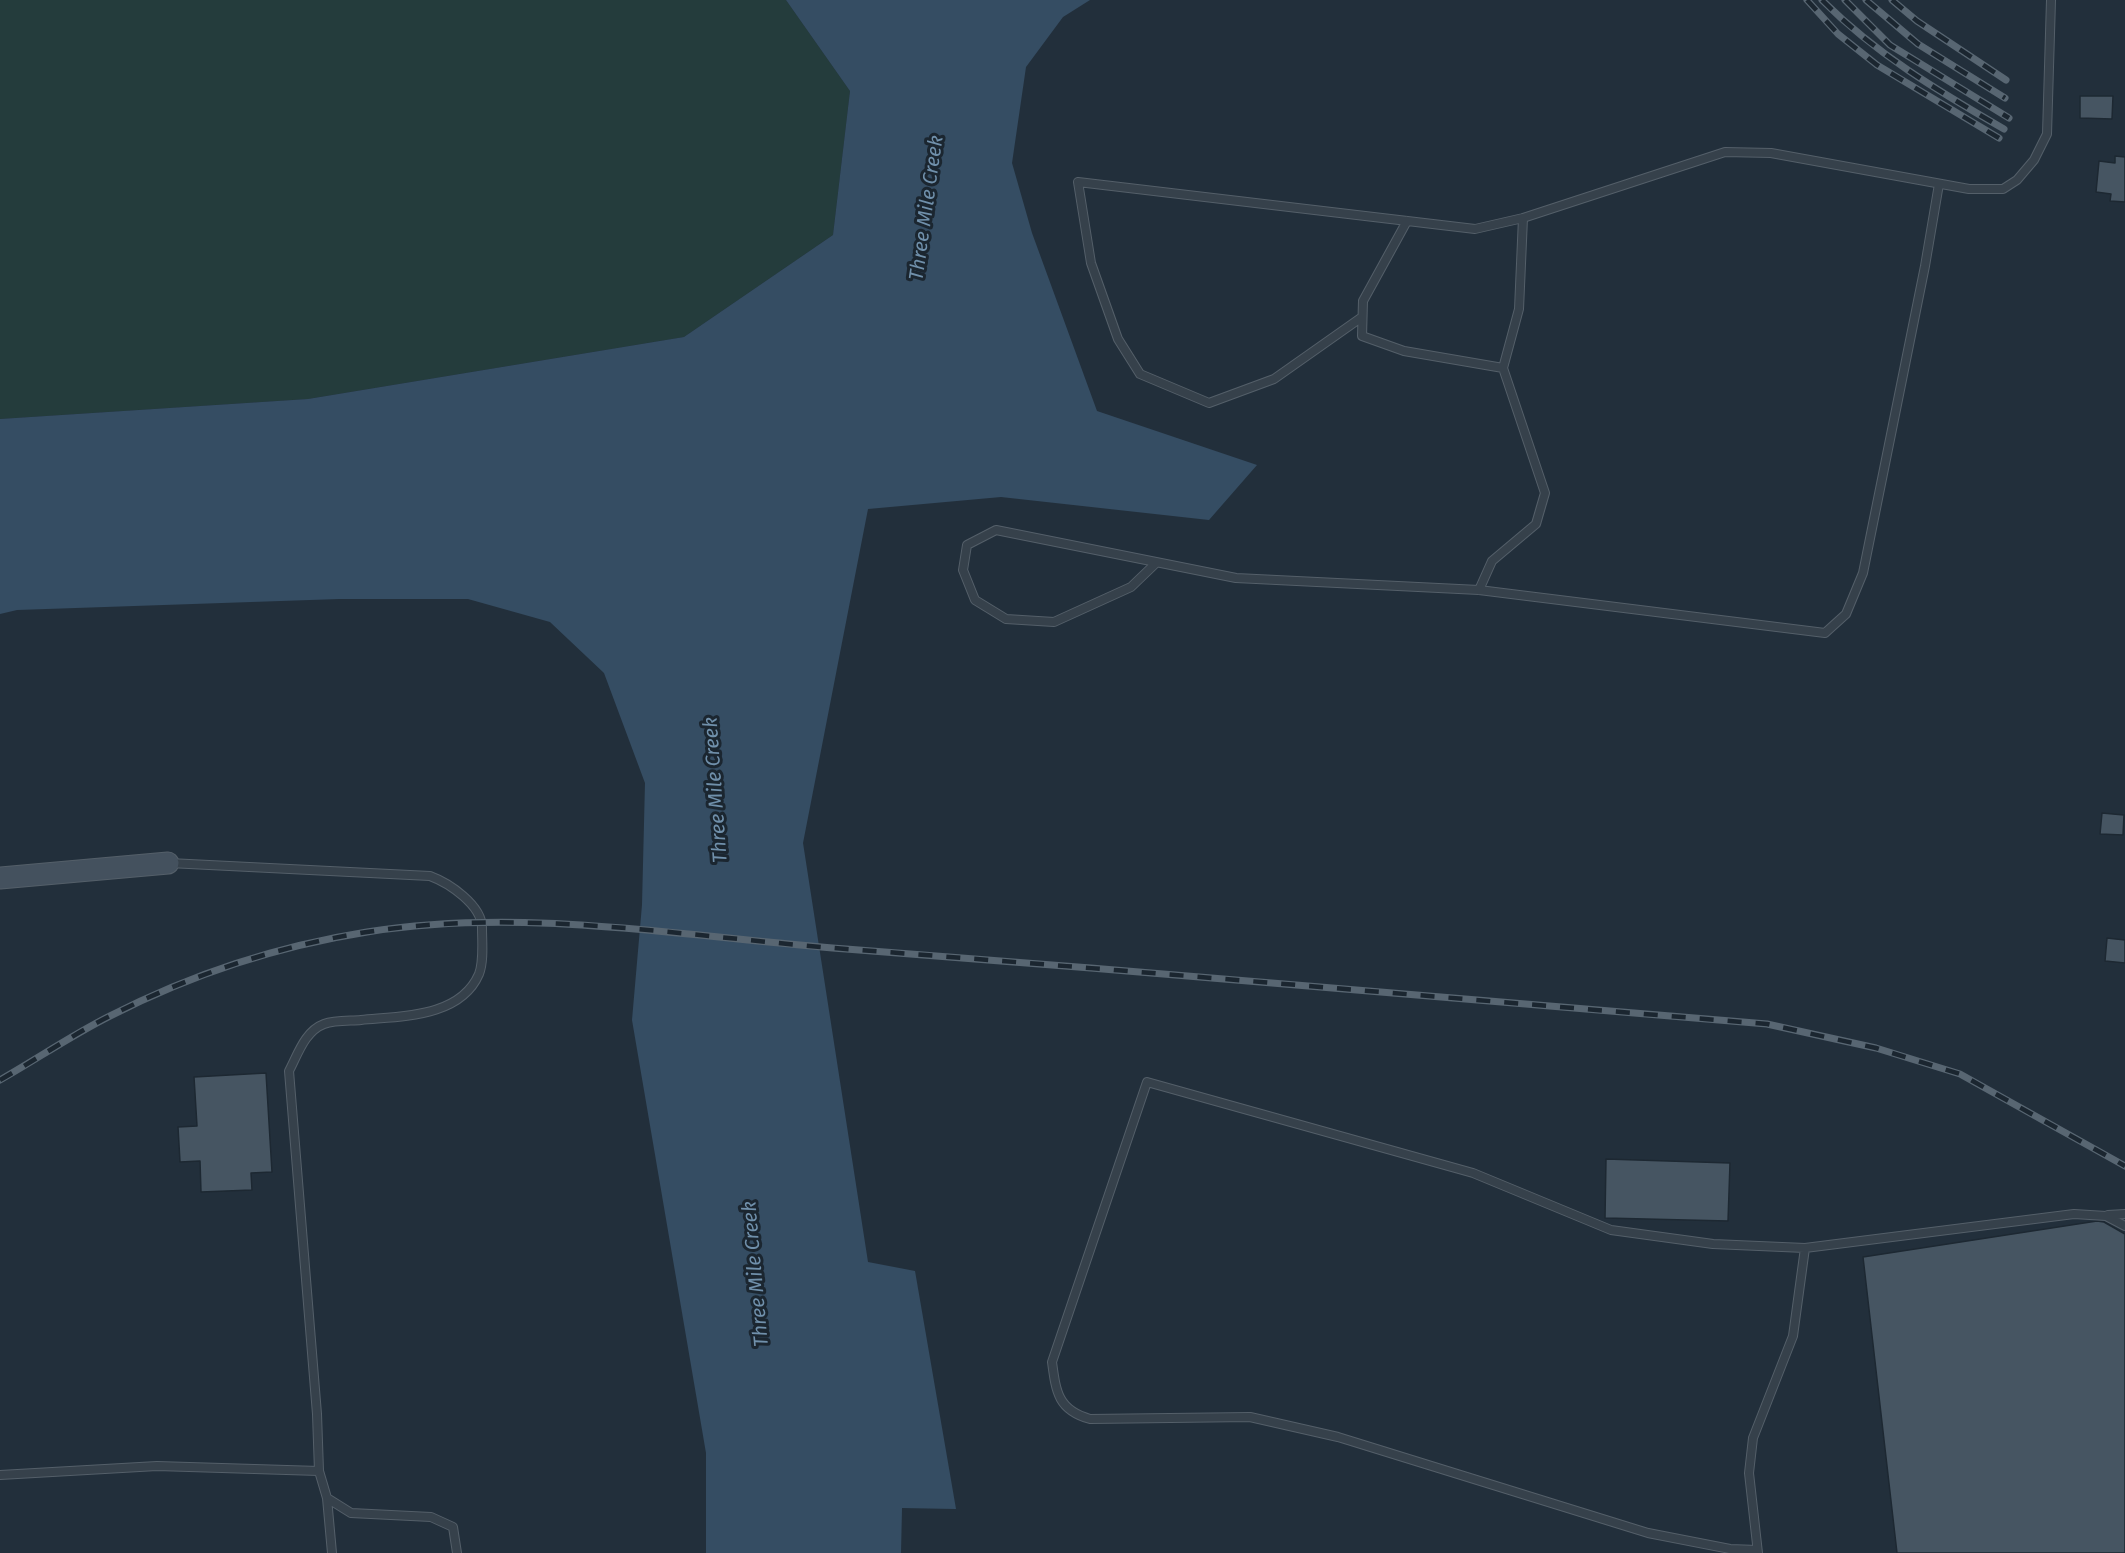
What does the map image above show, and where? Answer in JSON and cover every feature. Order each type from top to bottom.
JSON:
[{"type":"street","points":[[0,878],[168,863]]},
{"type":"lane","points":[[1362,317],[1274,379],[1209,403],[1140,374],[1118,339],[1090,263],[1077,182],[1475,229],[1523,218],[1725,152],[1772,153],[1969,189],[2003,189],[2017,180],[2034,160],[2047,134],[2051,0]]},
{"type":"lane","points":[[1155,564],[1131,587],[1054,622],[1006,619],[975,600],[963,570],[967,545],[996,531],[1155,564],[1236,578],[1479,590],[1825,633],[1846,614],[1863,573],[1925,267],[1939,183]]},
{"type":"lane","points":[[1479,590],[1492,561],[1536,524],[1545,493],[1503,368],[1519,309],[1523,218]]},
{"type":"lane","points":[[1407,221],[1362,301],[1362,336],[1393,347],[1503,368]]},
{"type":"lane","points":[[168,863],[430,876],[448,883],[463,895],[482,923],[479,974],[466,992],[446,1006],[415,1015],[324,1024],[306,1037],[290,1071],[317,1414],[319,1471],[327,1498],[332,1553]]},
{"type":"lane","points":[[1806,1248],[1793,1336],[1753,1438],[1749,1473],[1758,1552],[1730,1550],[1648,1533],[1338,1437],[1250,1417],[1090,1419],[1071,1414],[1056,1392],[1052,1362],[1147,1082],[1473,1173],[1611,1230],[1713,1244],[1806,1248],[2074,1214],[2106,1216],[2125,1214]]},
{"type":"lane","points":[[2106,1216],[2125,1226]]},
{"type":"lane","points":[[0,1475],[157,1466],[319,1471]]},
{"type":"lane","points":[[327,1498],[351,1513],[431,1517],[453,1527],[457,1553]]},
{"type":"green space","points":[[0,0],[786,0],[850,91],[833,235],[684,337],[308,399],[0,419]]},
{"type":"water","name":"Three Mile Creek","points":[[786,0],[1090,0],[1063,17],[1026,67],[1012,163],[1032,233],[1097,411],[1257,465],[1209,520],[1001,497],[868,509],[803,843],[868,1262],[915,1271],[956,1509],[902,1508],[901,1553],[706,1553],[706,1453],[632,1020],[642,905],[645,783],[604,673],[550,622],[468,599],[339,599],[17,610],[0,614],[0,419],[308,399],[684,337],[833,235],[850,91]]},
{"type":"building","points":[[2080,96],[2113,96],[2112,119],[2080,118]]},
{"type":"building","points":[[2115,156],[2125,157],[2125,202],[2110,201],[2111,194],[2096,192],[2099,161],[2115,163]]},
{"type":"building","points":[[2102,813],[2124,815],[2123,835],[2100,834]]},
{"type":"building","points":[[2107,938],[2125,940],[2125,963],[2105,961]]},
{"type":"building","points":[[266,1073],[272,1172],[251,1173],[252,1190],[201,1192],[200,1161],[180,1162],[178,1127],[197,1126],[194,1077]]},
{"type":"building","points":[[1606,1159],[1730,1163],[1728,1221],[1605,1218]]},
{"type":"building","points":[[2097,1221],[2104,1222],[2125,1234],[2125,1553],[1897,1553],[1863,1257]]},
{"type":"railway","points":[[1807,0],[1838,34],[1877,65],[1999,138]]},
{"type":"railway","points":[[1822,0],[1886,55],[1932,86],[2004,129]]},
{"type":"railway","points":[[1845,0],[1890,45],[2009,118]]},
{"type":"railway","points":[[1866,0],[1918,44],[2005,98]]},
{"type":"railway","points":[[1892,0],[1917,21],[2006,80]]},
{"type":"railway","points":[[0,1080],[82,1031],[140,1001],[203,975],[268,954],[334,938],[427,925],[487,922],[547,923],[1767,1024],[1876,1048],[1960,1074],[2125,1166]]}]
